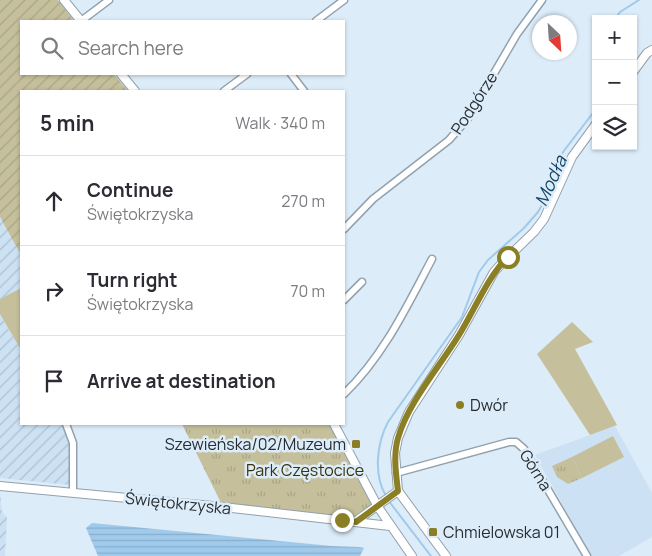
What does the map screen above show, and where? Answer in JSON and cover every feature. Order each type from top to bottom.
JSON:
[{"type":"street","points":[[64,0],[80,20]]},
{"type":"street","points":[[82,20],[109,0]]},
{"type":"street","points":[[317,20],[344,0]]},
{"type":"street","name":"Podgórze","points":[[345,228],[373,199],[449,140],[468,118],[517,34],[542,0]]},
{"type":"street","points":[[637,67],[647,53],[652,50]]},
{"type":"street","points":[[123,75],[134,90]]},
{"type":"street","points":[[225,90],[246,75]]},
{"type":"street","points":[[292,75],[303,90]]},
{"type":"street","points":[[446,556],[394,494],[398,438],[408,412],[459,335],[494,272],[534,232],[544,219],[572,157],[592,130]]},
{"type":"street","points":[[345,393],[357,382],[373,361],[408,305],[432,259]]},
{"type":"street","points":[[345,299],[362,282]]},
{"type":"street","points":[[66,425],[73,443],[73,493]]},
{"type":"street","points":[[335,425],[381,504],[390,526],[412,556]]},
{"type":"street","name":"Górna","points":[[396,473],[510,442],[516,442],[524,449],[587,556]]},
{"type":"street","name":"Świętokrzyska","points":[[0,486],[390,526]]},
{"type":"street","points":[[356,522],[394,494]]},
{"type":"shaded area","points":[[0,217],[20,253],[20,289],[0,299]]},
{"type":"shaded area","points":[[0,314],[20,348],[20,425],[64,425],[70,440],[70,485],[0,478]]},
{"type":"shaded area","points":[[615,426],[652,493],[652,537],[619,556],[591,556],[535,455]]},
{"type":"shaded area","points":[[0,492],[2,512],[7,517],[5,556],[0,556]]},
{"type":"green space","points":[[0,0],[58,0],[73,20],[20,20],[20,75],[115,75],[127,90],[20,90],[20,253],[0,217]]},
{"type":"green space","points":[[20,289],[20,348],[0,314],[0,299]]},
{"type":"green space","points":[[572,322],[593,342],[575,349],[617,425],[590,435],[537,354]]},
{"type":"green space","name":"Park Częstocice","points":[[182,425],[335,425],[378,507],[356,521],[223,507]]},
{"type":"green space","points":[[613,436],[624,457],[582,478],[572,457]]},
{"type":"green space","points":[[572,457],[582,478],[568,484],[557,477],[552,466]]},
{"type":"water","points":[[92,523],[364,548],[360,556],[98,556],[86,528]]},
{"type":"waterway","name":"Modła","points":[[618,15],[639,0]]},
{"type":"waterway","name":"Modła","points":[[386,496],[379,478],[378,459],[381,439],[388,422],[462,317],[479,272],[488,260],[524,228],[538,212],[563,152],[592,114]]},
{"type":"waterway","name":"Modła","points":[[388,500],[431,556]]},
{"type":"place","name":"Dwór","points":[[460,405]]},
{"type":"place","name":"Szewieńska/02/Muzeum","points":[[356,444]]},
{"type":"place","name":"Chmielowska 01","points":[[433,532]]},
{"type":"route","points":[[342,520],[356,522],[398,491],[395,463],[396,453],[398,438],[408,412],[459,335],[494,272],[508,257]]}]
